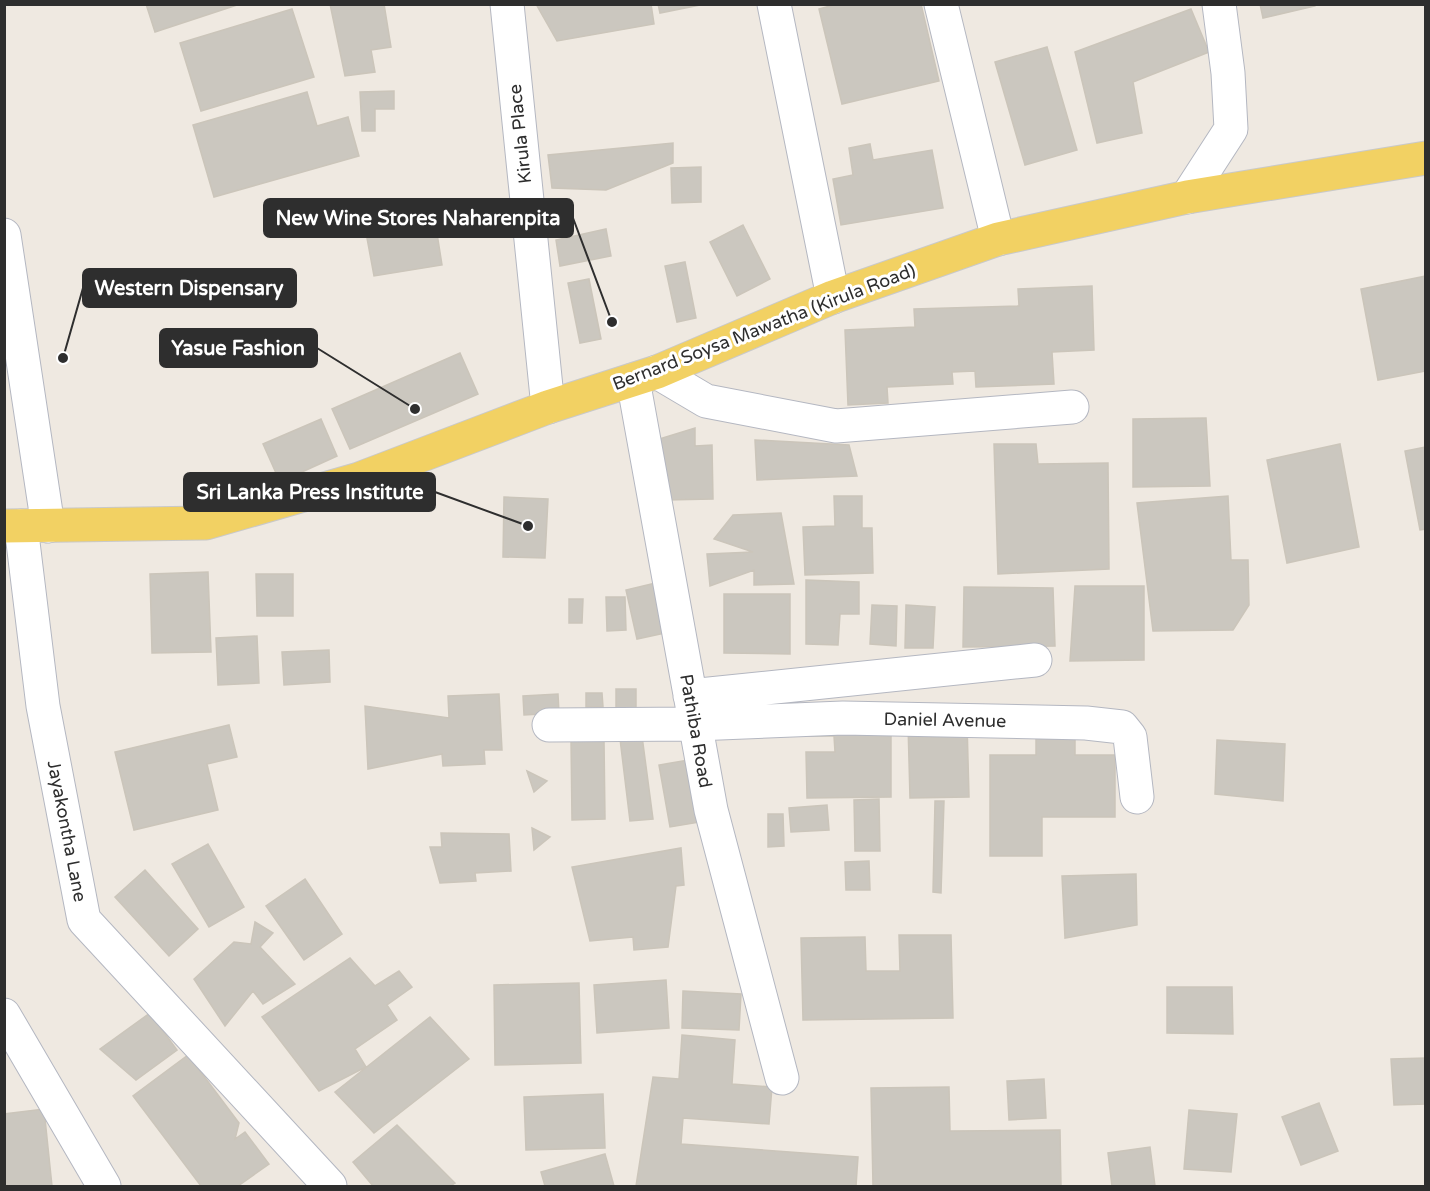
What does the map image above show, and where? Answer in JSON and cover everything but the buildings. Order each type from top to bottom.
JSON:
[{"type":"main road","name":"Bernard Soysa Mawatha (Kirula Road)","points":[[24,526],[206,524],[359,479],[548,408],[645,376],[833,297],[998,239],[1187,196],[1425,158]]},
{"type":"street","name":"Kirula Place","points":[[507,4],[548,408]]},
{"type":"street","points":[[774,4],[833,297]]},
{"type":"street","points":[[941,4],[998,239]]},
{"type":"street","points":[[1204,4],[1228,73]]},
{"type":"street","points":[[1187,196],[1231,129],[1228,73],[1219,4]]},
{"type":"street","name":"Jayakontha Lane","points":[[4,236],[24,526],[43,706],[84,920],[330,1186]]},
{"type":"street","points":[[645,376],[706,401],[836,426],[1072,407]]},
{"type":"street","name":"Pathiba Road","points":[[645,376],[692,710],[711,810],[782,1078]]},
{"type":"street","points":[[549,725],[692,710],[1035,660]]},
{"type":"street","name":"Daniel Avenue","points":[[692,710],[843,718],[1086,723],[1122,727],[1130,737],[1137,797]]},
{"type":"street","points":[[4,1015],[104,1186]]},
{"type":"place","name":"New Wine Stores Naharenpita","points":[[612,322]]},
{"type":"place","name":"Western Dispensary","points":[[63,358]]},
{"type":"place","name":"Yasue Fashion","points":[[415,409]]},
{"type":"place","name":"Sri Lanka Press Institute","points":[[528,526]]}]
